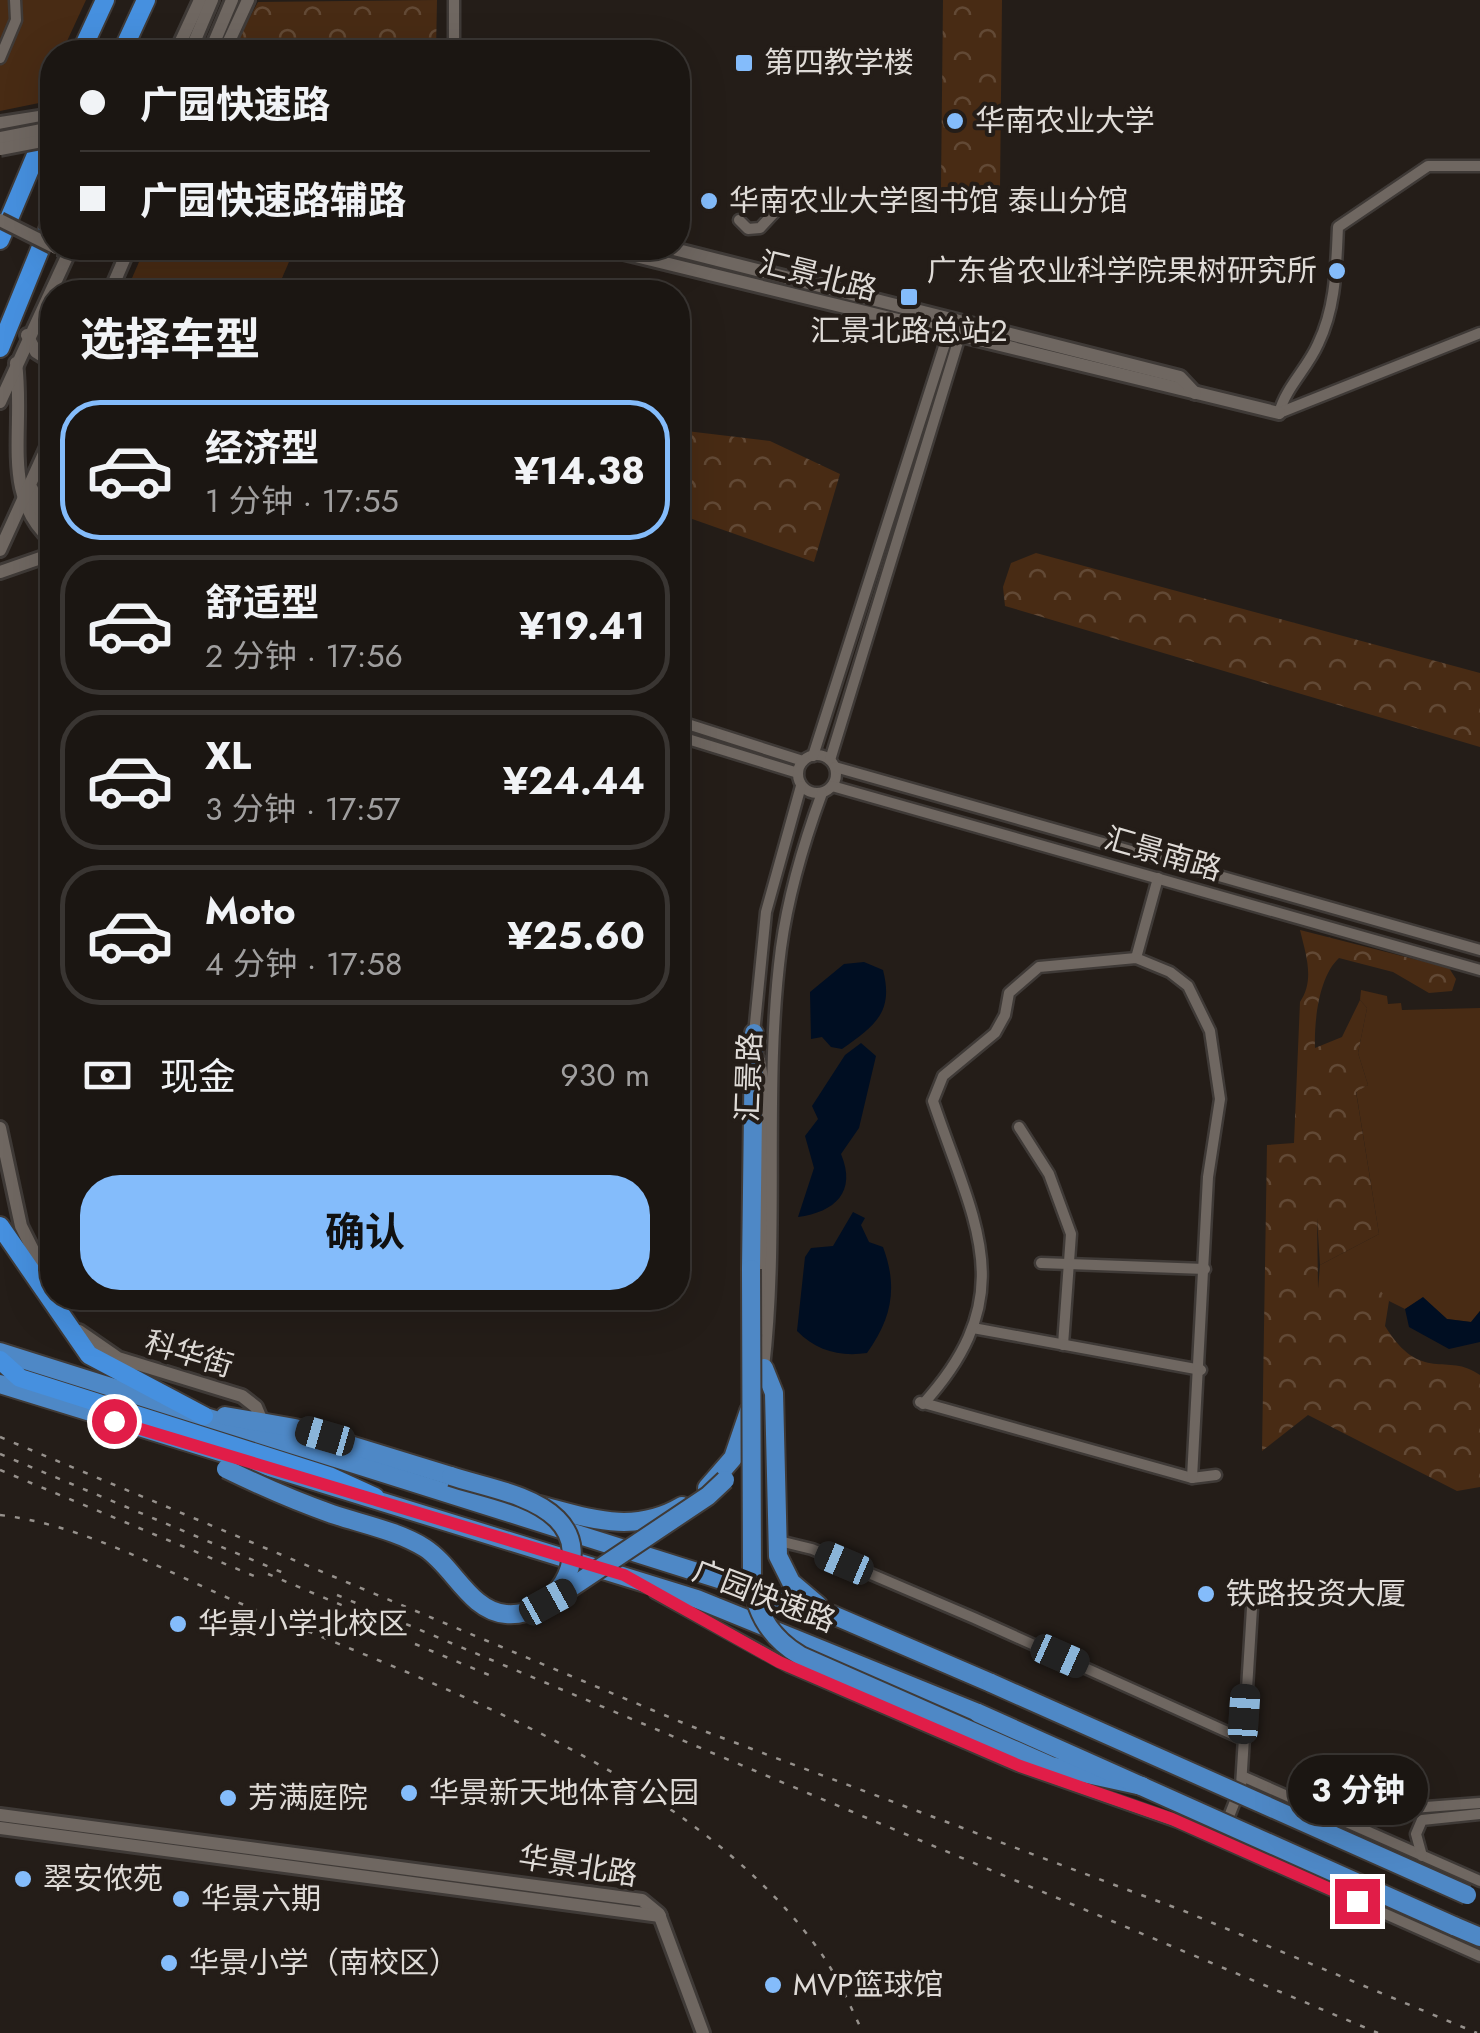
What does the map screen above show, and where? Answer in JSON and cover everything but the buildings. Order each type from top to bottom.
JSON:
[{"type":"highway","points":[[85,40],[102,0]]},
{"type":"highway","points":[[127,40],[144,3]]},
{"type":"highway","points":[[0,240],[40,145]]},
{"type":"highway","points":[[0,348],[40,250]]},
{"type":"highway","points":[[754,1033],[752,1576],[754,1598],[770,1631],[801,1656],[1046,1764],[1142,1786]]},
{"type":"highway","points":[[0,1226],[40,1288]]},
{"type":"highway","points":[[54,1310],[89,1355],[204,1416],[261,1419],[602,1522],[645,1521],[685,1504],[723,1476]]},
{"type":"highway","points":[[0,1356],[20,1378],[329,1476],[375,1497]]},
{"type":"highway","name":"广园快速路","points":[[0,1356],[204,1416],[833,1615],[1476,1892]]},
{"type":"highway","points":[[173,1440],[281,1496],[422,1546],[476,1602],[494,1612],[525,1613],[548,1602],[708,1496],[748,1439],[758,1369]]},
{"type":"highway","points":[[758,1369],[774,1393],[775,1540],[782,1568],[791,1582],[833,1615]]},
{"type":"highway","name":"广园快速路","points":[[0,1384],[624,1575],[872,1666],[1480,1937]]},
{"type":"highway","points":[[533,1503],[557,1519],[570,1549],[568,1576],[548,1602]]},
{"type":"street","points":[[0,58],[16,20],[15,0]]},
{"type":"street","points":[[182,40],[200,0]]},
{"type":"street","points":[[195,40],[212,0]]},
{"type":"street","points":[[215,40],[232,0]]},
{"type":"street","points":[[231,40],[248,0]]},
{"type":"street","points":[[454,0],[454,40]]},
{"type":"street","points":[[0,123],[40,118]]},
{"type":"street","points":[[0,138],[40,130]]},
{"type":"street","points":[[0,149],[40,141]]},
{"type":"street","points":[[1279,413],[1283,398],[1305,369],[1328,321],[1334,294],[1338,228],[1428,166],[1480,166]]},
{"type":"street","points":[[739,220],[748,229],[760,228],[784,201]]},
{"type":"street","points":[[0,220],[40,240]]},
{"type":"street","name":"汇景北路","points":[[690,253],[1180,376],[1196,395]]},
{"type":"street","name":"汇景北路","points":[[651,260],[1279,413]]},
{"type":"street","points":[[0,402],[40,309]]},
{"type":"street","points":[[798,773],[808,758],[946,333],[956,318]]},
{"type":"street","points":[[832,764],[963,338],[956,318]]},
{"type":"street","points":[[1279,413],[1480,333]]},
{"type":"street","points":[[27,335],[40,354]]},
{"type":"street","points":[[16,363],[19,406],[5,462],[7,481],[21,513],[40,530]]},
{"type":"street","points":[[0,550],[40,468]]},
{"type":"street","points":[[32,489],[40,510]]},
{"type":"street","points":[[0,572],[40,558]]},
{"type":"street","points":[[690,724],[808,758]]},
{"type":"street","points":[[690,740],[798,773]]},
{"type":"street","name":"汇景南路","points":[[808,758],[1480,950]]},
{"type":"street","name":"汇景路","points":[[758,1369],[773,1271],[772,1138],[781,950],[801,858],[827,789],[832,764]]},
{"type":"street","points":[[798,773],[802,786]]},
{"type":"street","name":"汇景南路","points":[[802,786],[827,789],[1158,878],[1480,970]]},
{"type":"street","name":"汇景路","points":[[758,1369],[765,1294],[765,1090],[754,1033],[766,912],[802,786]]},
{"type":"street","points":[[1136,958],[1158,878]]},
{"type":"street","points":[[1192,1478],[1201,1370],[1208,1176],[1220,1099],[1210,1032],[1188,986],[1170,972],[1136,958],[1039,967],[1009,993],[995,1033],[943,1076],[933,1100],[967,1196],[983,1261],[980,1310],[957,1367],[922,1403],[1192,1478],[1216,1475]]},
{"type":"street","points":[[1019,1127],[1033,1144],[1071,1234],[1064,1345]]},
{"type":"street","points":[[0,1128],[21,1226],[40,1264]]},
{"type":"street","points":[[1040,1264],[1205,1269]]},
{"type":"street","name":"科华街","points":[[66,1310],[78,1330],[100,1349],[242,1396],[256,1408],[261,1419]]},
{"type":"street","points":[[973,1328],[1201,1370]]},
{"type":"street","points":[[775,1540],[803,1546],[956,1610],[1243,1740]]},
{"type":"street","points":[[624,1575],[779,1662],[1020,1766],[1219,1840],[1480,1956]]},
{"type":"street","points":[[1219,1840],[1242,1776],[1252,1608]]},
{"type":"street","points":[[1242,1776],[1422,1856],[1476,1892]]},
{"type":"street","points":[[1328,1814],[1480,1804]]},
{"type":"street","points":[[1422,1856],[1416,1838],[1422,1820],[1480,1814]]},
{"type":"street","name":"华景北路","points":[[0,1815],[626,1898],[648,1902],[660,1916]]},
{"type":"street","name":"华景北路","points":[[0,1828],[660,1916]]},
{"type":"street","points":[[660,1916],[703,2033]]},
{"type":"green space","points":[[0,0],[86,0],[68,40],[40,40],[39,103],[0,111]]},
{"type":"green space","points":[[437,0],[436,40],[237,40],[258,2]]},
{"type":"green space","points":[[943,0],[1002,0],[1000,188],[941,188]]},
{"type":"green space","points":[[140,260],[290,260],[281,280],[131,280]]},
{"type":"green space","points":[[690,431],[770,441],[840,474],[814,562],[690,518]]},
{"type":"green space","points":[[1036,553],[1480,673],[1480,747],[1005,606],[1003,587],[1011,563]]},
{"type":"green space","points":[[1300,930],[1449,968],[1456,979],[1452,991],[1429,993],[1393,972],[1339,958],[1322,987],[1315,1048],[1342,1037],[1360,1000],[1367,1008],[1358,1053],[1368,1085],[1356,1092],[1379,1234],[1320,1265],[1317,1218],[1318,1288],[1368,1276],[1389,1301],[1385,1326],[1410,1355],[1434,1364],[1468,1368],[1480,1375],[1480,1487],[1457,1491],[1308,1415],[1262,1451],[1267,1145],[1294,1143],[1300,1002],[1308,976]]},
{"type":"green space","points":[[1361,990],[1387,996],[1388,1004],[1401,1003],[1402,1010],[1480,1008],[1480,1311],[1471,1322],[1447,1319],[1423,1298],[1405,1309],[1383,1298],[1318,1289],[1320,1265],[1379,1234],[1356,1091],[1368,1085],[1358,1053],[1367,1008],[1360,1000]]},
{"type":"water","points":[[864,962],[883,970],[886,997],[879,1017],[842,1049],[831,1047],[822,1037],[811,1039],[810,992],[844,964]]},
{"type":"water","points":[[861,1043],[876,1056],[859,1128],[841,1154],[844,1189],[832,1205],[798,1217],[814,1168],[805,1136],[818,1119],[812,1106],[845,1055]]},
{"type":"water","points":[[853,1212],[865,1218],[861,1225],[869,1242],[883,1247],[891,1289],[887,1315],[867,1353],[847,1354],[821,1348],[797,1331],[805,1257],[811,1248],[833,1246]]},
{"type":"water","points":[[1423,1297],[1447,1319],[1471,1322],[1480,1311],[1480,1342],[1449,1349],[1409,1327],[1405,1309]]},
{"type":"railway","points":[[0,1437],[688,1725],[1184,1911],[1477,2033]]},
{"type":"railway","points":[[0,1454],[286,1574]]},
{"type":"railway","points":[[0,1470],[254,1576]]},
{"type":"railway","points":[[0,1515],[64,1529],[127,1552],[479,1704],[631,1784],[701,1831],[763,1885],[823,1956],[863,2033]]},
{"type":"railway","points":[[268,1574],[346,1607]]},
{"type":"railway","points":[[337,1595],[1378,2033]]},
{"type":"railway","points":[[415,1644],[489,1675]]},
{"type":"place","name":"第四教学楼","points":[[744,63]]},
{"type":"place","name":"华南农业大学","points":[[955,121]]},
{"type":"place","name":"华南农业大学图书馆 泰山分馆","points":[[709,201]]},
{"type":"place","name":"广东省农业科学院果树研究所","points":[[1337,271]]},
{"type":"place","name":"汇景北路总站2","points":[[909,297]]},
{"type":"place","name":"铁路投资大厦","points":[[1206,1594]]},
{"type":"place","name":"华景小学北校区","points":[[178,1624]]},
{"type":"place","name":"华景新天地体育公园","points":[[409,1793]]},
{"type":"place","name":"芳满庭院","points":[[228,1798]]},
{"type":"place","name":"翠安侬苑","points":[[23,1879]]},
{"type":"place","name":"华景六期","points":[[181,1899]]},
{"type":"place","name":"华景小学（南校区）","points":[[169,1963]]},
{"type":"place","name":"MVP篮球馆","points":[[773,1985]]},
{"type":"route","points":[[114,1421],[624,1575],[779,1662],[1020,1766],[1172,1819],[1357,1901]]}]
